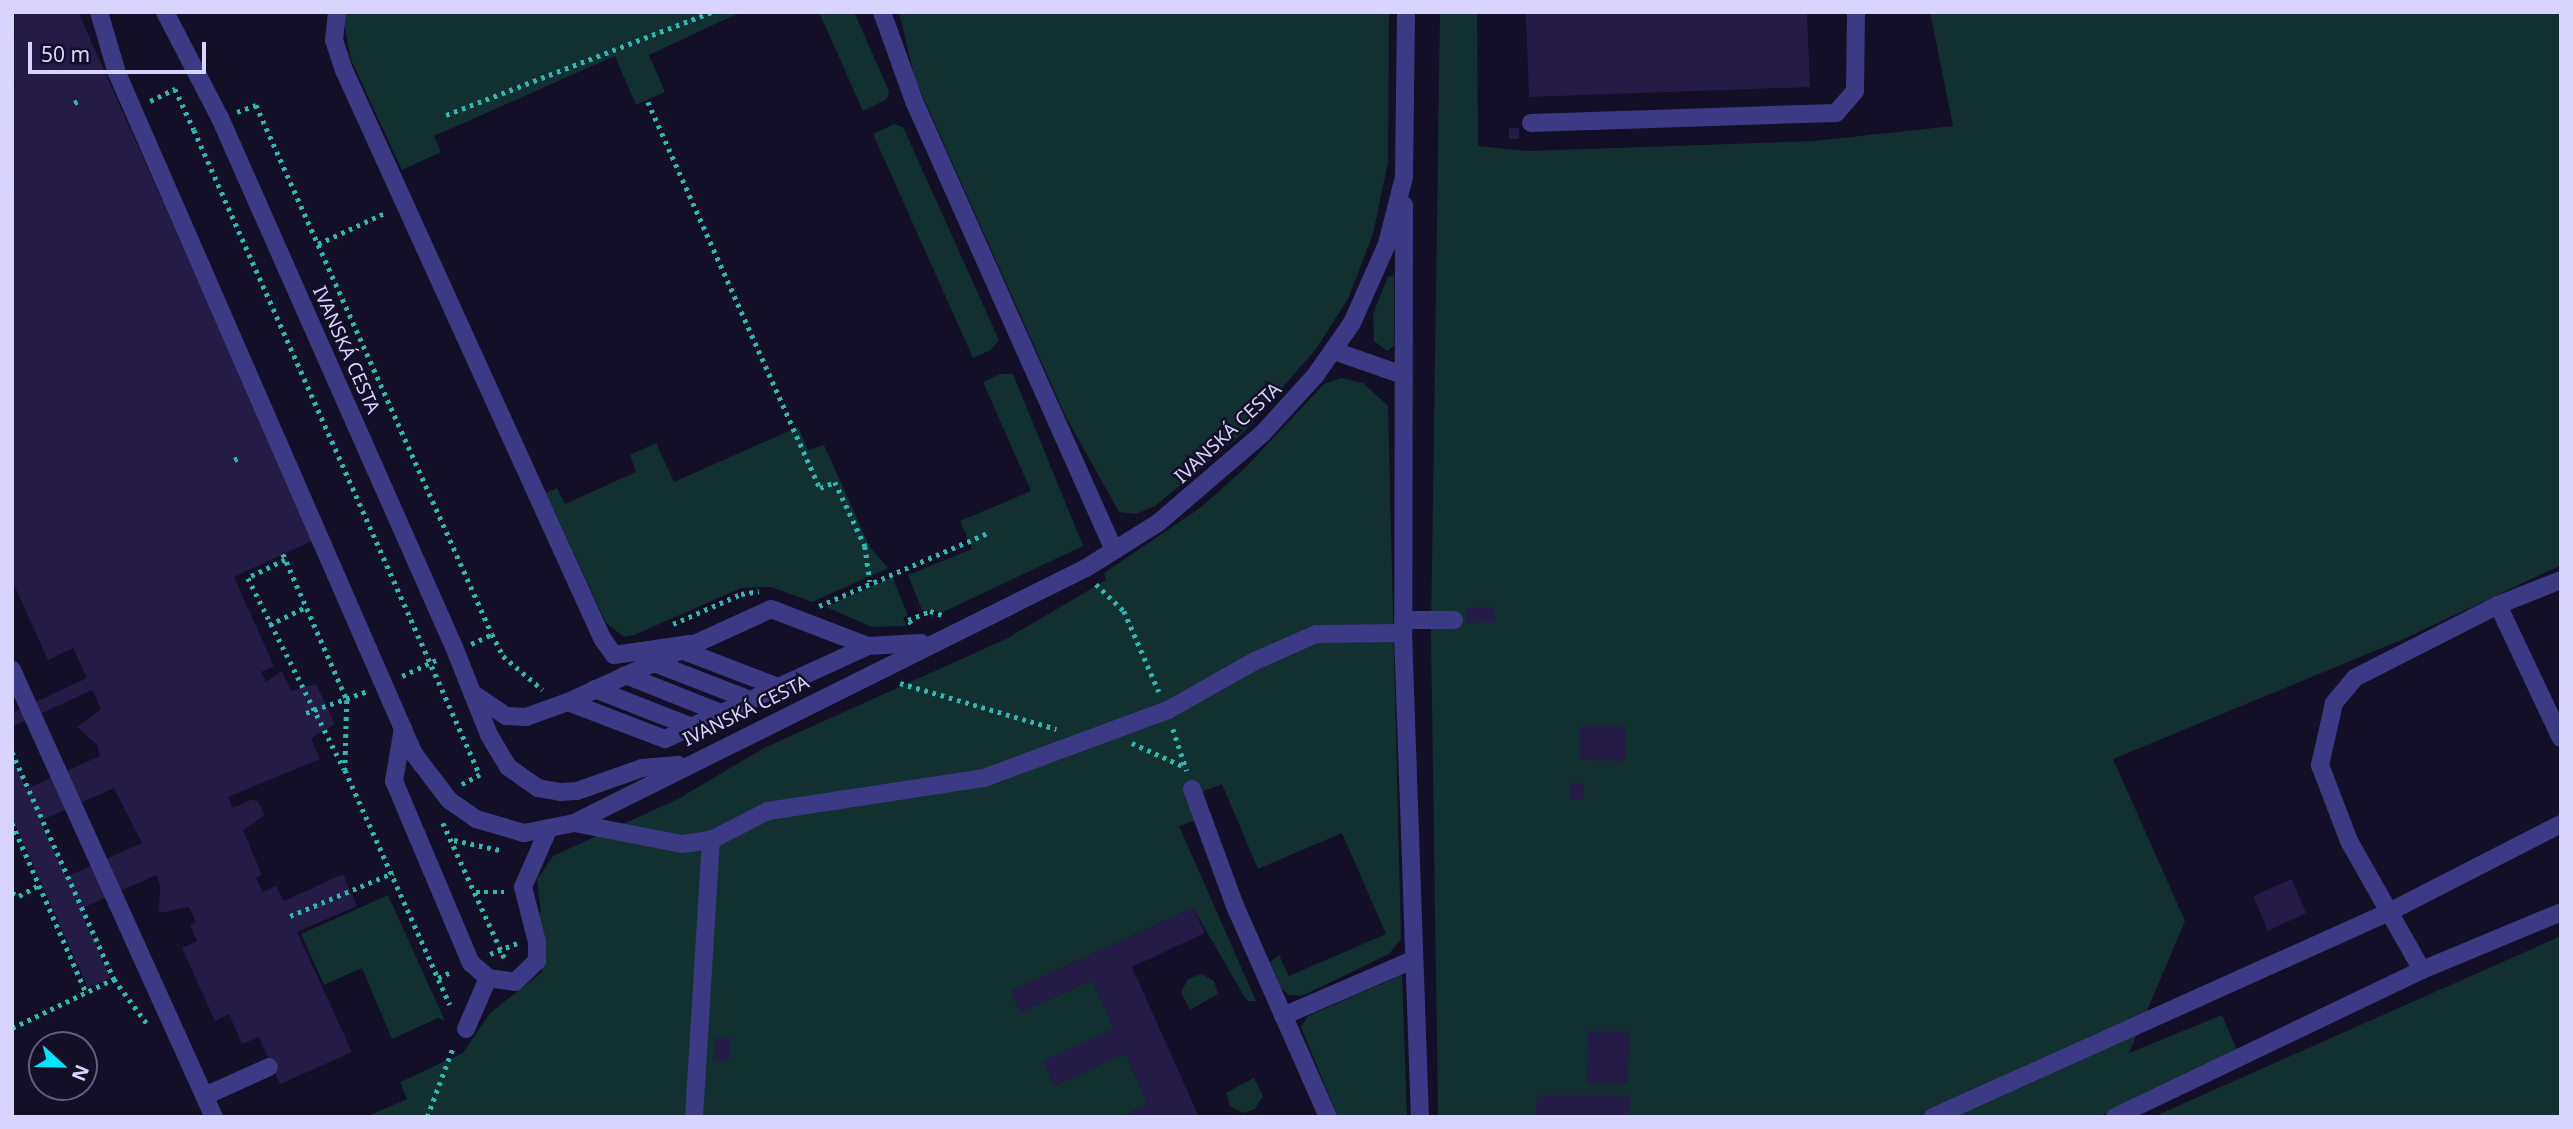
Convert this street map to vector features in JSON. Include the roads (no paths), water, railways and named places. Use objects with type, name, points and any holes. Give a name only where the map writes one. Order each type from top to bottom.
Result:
[{"type":"street","points":[[99,12],[117,73],[414,754],[444,793],[476,819],[498,828],[524,833],[573,823],[686,765]]},
{"type":"street","name":"IVANSKÁ CESTA","points":[[165,12],[220,118],[489,735],[508,767],[548,791],[577,791],[642,768],[686,765],[1114,550],[1158,523],[1234,460],[1291,404],[1334,351],[1357,314],[1387,244],[1404,177],[1406,12]]},
{"type":"street","points":[[337,12],[334,40],[344,68],[602,638],[614,655],[685,646],[778,687]]},
{"type":"street","points":[[882,12],[914,101],[1114,550]]},
{"type":"street","points":[[1531,123],[1836,113],[1855,90],[1856,12]]},
{"type":"street","points":[[1404,177],[1403,626],[1420,1117]]},
{"type":"street","points":[[1334,351],[1403,375]]},
{"type":"street","points":[[2422,970],[2348,841],[2320,765],[2334,703],[2355,678],[2498,605],[2561,580]]},
{"type":"street","points":[[2498,605],[2561,738]]},
{"type":"street","points":[[472,693],[506,716],[526,717],[568,702],[685,646],[771,610],[868,646]]},
{"type":"street","points":[[573,823],[682,844],[711,840],[768,811],[984,778],[1168,710],[1255,661],[1316,634],[1454,620]]},
{"type":"street","points":[[568,702],[665,739],[868,646],[933,642]]},
{"type":"street","points":[[652,662],[750,700]]},
{"type":"street","points":[[12,670],[214,1117]]},
{"type":"street","points":[[625,675],[721,713]]},
{"type":"street","points":[[595,690],[692,726]]},
{"type":"street","points":[[404,726],[394,781],[471,963],[488,978],[515,982],[537,961],[537,942],[523,887],[548,830]]},
{"type":"street","points":[[1192,789],[1283,1016],[1328,1117]]},
{"type":"street","points":[[1933,1117],[2389,912],[2561,824]]},
{"type":"street","points":[[694,1117],[711,840]]},
{"type":"street","points":[[2115,1117],[2422,970],[2561,912]]},
{"type":"street","points":[[1283,1016],[1413,960]]},
{"type":"street","points":[[466,1029],[488,978]]},
{"type":"street","points":[[205,1096],[269,1067]]}]
